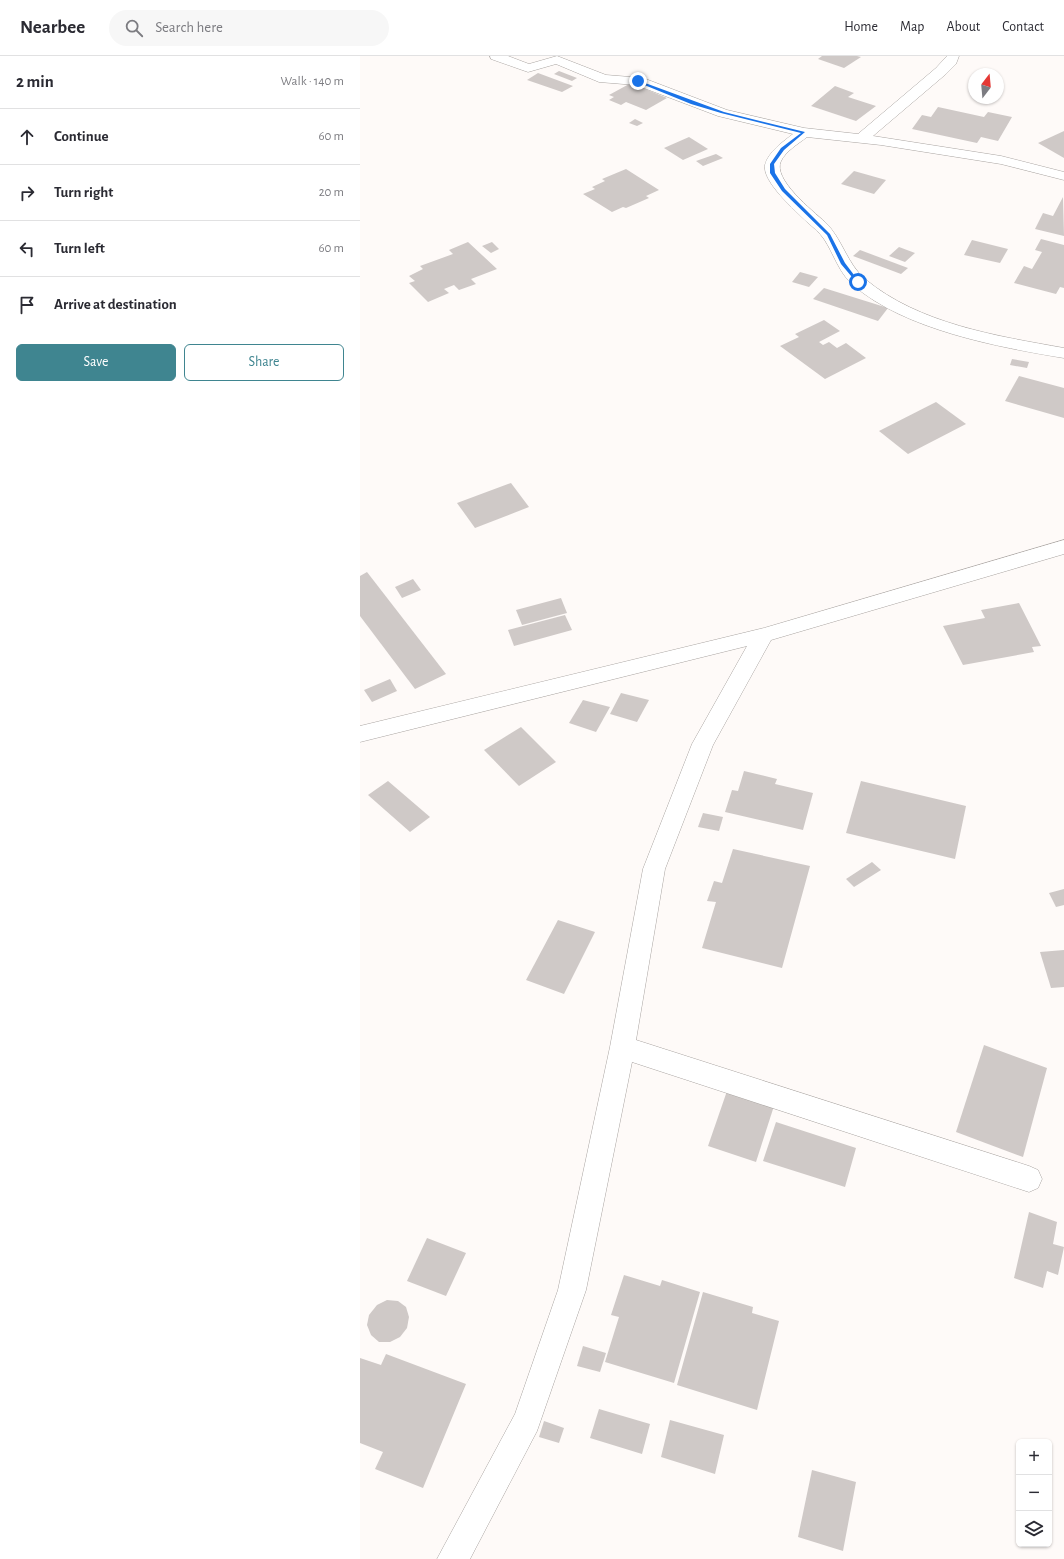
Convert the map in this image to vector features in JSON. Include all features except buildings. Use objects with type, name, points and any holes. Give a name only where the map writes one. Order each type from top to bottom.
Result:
[{"type":"street","points":[[496,56],[528,68],[557,60],[604,79],[638,81],[693,103],[723,113],[804,132],[862,138],[1000,160],[1064,176]]},
{"type":"street","points":[[862,138],[941,71],[951,61],[953,56]]},
{"type":"street","points":[[804,132],[783,149],[772,164],[772,173],[784,190],[829,235],[843,264],[858,282],[884,300],[916,315],[958,329],[1034,348],[1064,353]]},
{"type":"street","points":[[360,734],[764,635],[1064,547]]},
{"type":"street","points":[[453,1559],[527,1421],[572,1290],[622,1047],[654,869],[703,744],[764,635]]},
{"type":"street","points":[[622,1047],[1029,1179]]},
{"type":"route","points":[[638,81],[693,103],[723,113],[804,132],[783,149],[772,164],[772,173],[784,190],[829,235],[843,264],[858,282]]}]
